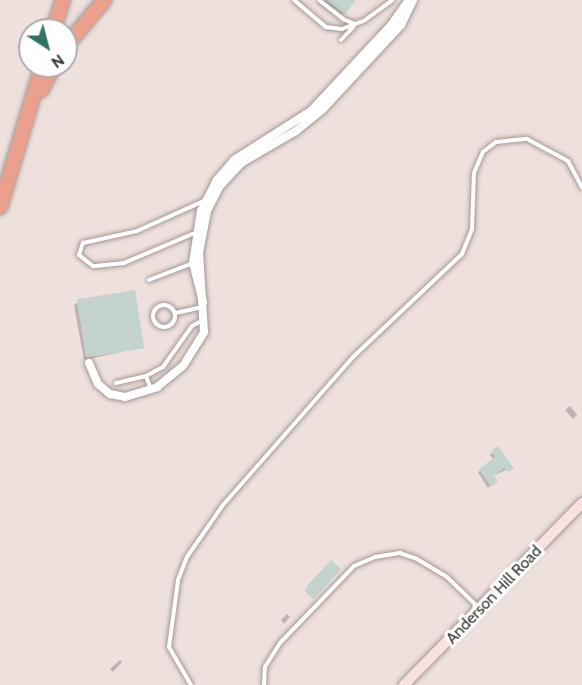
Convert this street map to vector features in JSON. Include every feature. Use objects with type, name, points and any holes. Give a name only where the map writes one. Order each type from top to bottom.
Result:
[{"type":"highway","points":[[57,18],[63,0]]},
{"type":"highway","points":[[78,31],[104,0]]},
{"type":"highway","points":[[0,207],[39,78]]},
{"type":"highway","points":[[28,116],[48,78]]},
{"type":"main road","name":"Anderson Hill Road","points":[[404,685],[481,609],[582,503]]},
{"type":"street","points":[[89,363],[96,382],[110,394],[125,397],[152,390],[190,358],[201,342],[205,319],[205,307],[196,262],[200,231],[208,200],[241,163],[296,131],[322,110],[401,25],[411,0]]},
{"type":"lane","points":[[294,0],[326,27],[342,29],[356,24],[393,0]]},
{"type":"lane","points":[[319,0],[343,20],[356,24]]},
{"type":"lane","points":[[342,40],[356,24]]},
{"type":"lane","points":[[191,685],[169,647],[178,580],[187,557],[223,505],[353,357],[462,254],[472,229],[474,173],[483,152],[496,142],[527,139],[568,161],[582,187]]},
{"type":"lane","points":[[200,231],[124,263],[93,266],[79,255],[84,243],[137,231],[208,200]]},
{"type":"lane","points":[[149,280],[196,262]]},
{"type":"lane","points":[[176,313],[170,325],[162,327],[153,317],[163,304],[176,313],[205,307]]},
{"type":"lane","points":[[116,383],[146,376],[164,367],[187,332],[205,319]]},
{"type":"lane","points":[[146,376],[152,390]]},
{"type":"lane","points":[[264,685],[265,667],[280,643],[354,566],[375,557],[400,553],[417,559],[447,578],[481,609]]},
{"type":"building","points":[[326,0],[356,0],[345,14]]},
{"type":"building","points":[[135,290],[144,348],[86,358],[77,299]]},
{"type":"building","points":[[498,446],[514,468],[508,472],[504,468],[494,476],[498,481],[491,487],[479,469],[495,457],[491,451]]},
{"type":"building","points":[[331,560],[341,569],[314,599],[305,591],[306,587]]}]
